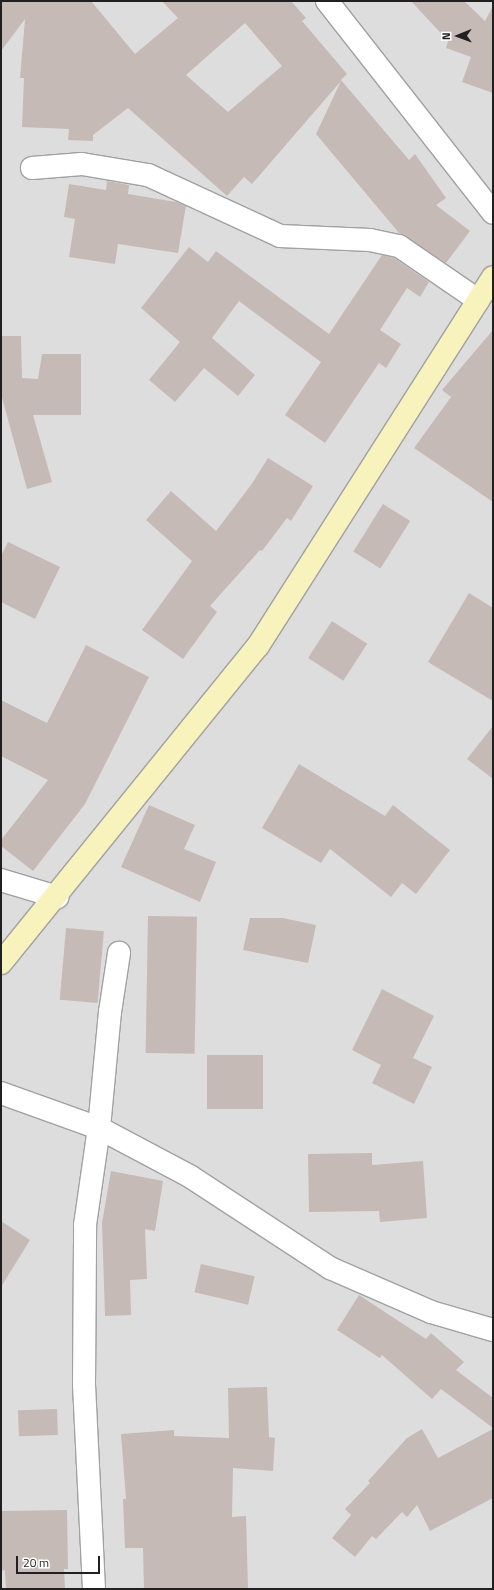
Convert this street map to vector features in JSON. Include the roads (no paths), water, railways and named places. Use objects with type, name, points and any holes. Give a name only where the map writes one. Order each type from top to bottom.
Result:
[{"type":"main road","points":[[1,963],[57,897],[258,646],[493,277]]},
{"type":"street","points":[[327,1],[493,213]]},
{"type":"street","points":[[32,168],[82,164],[148,174],[280,236],[370,240],[399,246],[478,300]]},
{"type":"street","points":[[1,880],[57,897]]},
{"type":"street","points":[[94,1589],[84,1385],[85,1225],[99,1128],[110,1012],[119,953]]},
{"type":"street","points":[[1,1094],[99,1128],[191,1177],[330,1268],[431,1312],[493,1330]]}]
